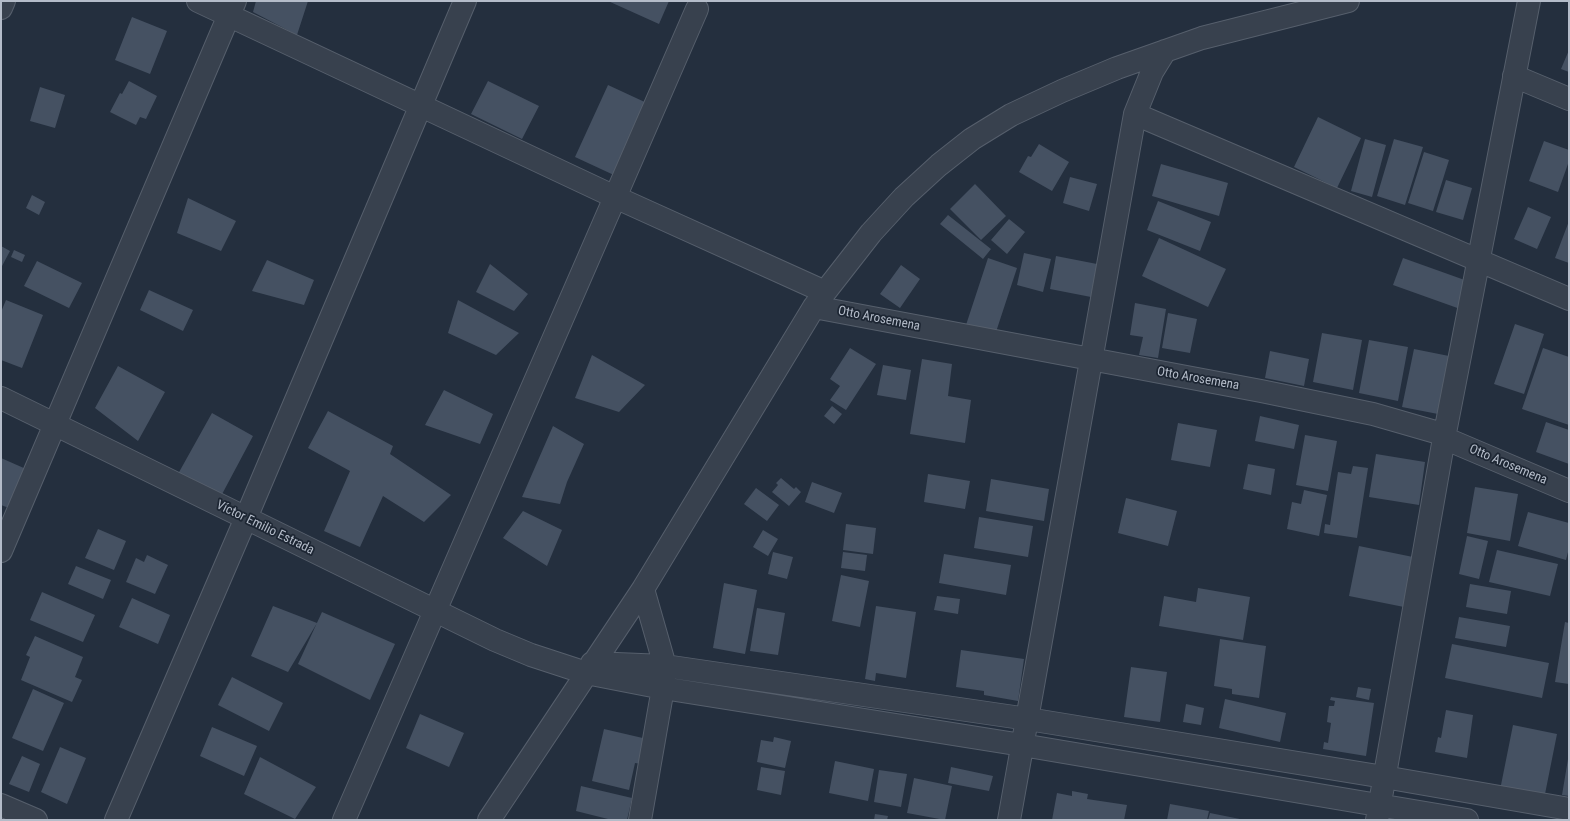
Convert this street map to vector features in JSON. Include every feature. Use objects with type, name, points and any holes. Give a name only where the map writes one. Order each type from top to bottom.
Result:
[{"type":"street","points":[[1,8],[4,1]]},
{"type":"street","name":"Otto Arosemena","points":[[198,1],[232,8],[421,106],[615,197],[820,299],[1091,359],[1373,414],[1439,433],[1444,438],[1569,491]]},
{"type":"street","points":[[116,820],[246,518],[465,1]]},
{"type":"street","points":[[488,820],[643,589],[820,299],[871,233],[904,197],[938,165],[972,139],[1011,116],[1062,91],[1117,68],[1202,38],[1348,1]]},
{"type":"street","points":[[1379,812],[1444,438],[1528,1]]},
{"type":"street","points":[[1,551],[232,8]]},
{"type":"street","points":[[344,820],[697,9]]},
{"type":"street","points":[[1009,820],[1136,114],[1152,72],[1165,51]]},
{"type":"street","points":[[1514,76],[1569,99]]},
{"type":"street","points":[[1136,114],[1569,299]]},
{"type":"street","name":"Víctor Emilio Estrada","points":[[1,398],[495,640],[531,655],[590,668]]},
{"type":"street","points":[[640,820],[663,688],[665,666],[643,589]]},
{"type":"street","points":[[590,668],[665,666],[1028,719],[1384,777],[1569,809]]},
{"type":"street","points":[[590,668],[663,688],[1022,745],[1379,812],[1468,820]]},
{"type":"street","points":[[1,805],[36,820]]},
{"type":"building","points":[[256,1],[308,1],[297,35],[253,12]]},
{"type":"building","points":[[608,1],[669,1],[659,24]]},
{"type":"building","points":[[132,17],[167,31],[150,74],[115,60]]},
{"type":"building","points":[[1569,50],[1569,72],[1561,69]]},
{"type":"building","points":[[129,81],[157,96],[146,119],[140,117],[136,125],[110,112],[120,93],[122,94]]},
{"type":"building","points":[[488,81],[539,106],[522,139],[471,114]]},
{"type":"building","points":[[608,85],[649,104],[616,176],[575,157]]},
{"type":"building","points":[[40,87],[65,95],[55,128],[30,121]]},
{"type":"building","points":[[1318,117],[1361,138],[1337,188],[1294,167]]},
{"type":"building","points":[[1365,139],[1386,145],[1372,197],[1351,191]]},
{"type":"building","points":[[1394,139],[1423,147],[1405,205],[1377,196]]},
{"type":"building","points":[[1544,141],[1569,150],[1569,161],[1558,192],[1529,181]]},
{"type":"building","points":[[1039,144],[1069,162],[1052,191],[1019,172],[1028,156],[1031,157]]},
{"type":"building","points":[[1424,152],[1449,160],[1433,211],[1408,203]]},
{"type":"building","points":[[1161,164],[1228,183],[1219,216],[1152,196]]},
{"type":"building","points":[[1070,177],[1097,184],[1089,211],[1063,203]]},
{"type":"building","points":[[1446,180],[1472,188],[1463,220],[1436,212]]},
{"type":"building","points":[[975,184],[1006,216],[981,240],[950,209]]},
{"type":"building","points":[[32,195],[45,202],[39,215],[26,208]]},
{"type":"building","points":[[188,198],[236,221],[221,251],[177,233]]},
{"type":"building","points":[[1158,201],[1211,222],[1200,251],[1147,230]]},
{"type":"building","points":[[1528,207],[1551,217],[1537,249],[1514,239]]},
{"type":"building","points":[[948,215],[991,249],[983,259],[940,224]]},
{"type":"building","points":[[1009,219],[1025,232],[1007,254],[991,240]]},
{"type":"building","points":[[1569,221],[1569,263],[1555,258]]},
{"type":"building","points":[[1159,238],[1226,269],[1208,307],[1142,276]]},
{"type":"building","points":[[1,246],[10,251],[1,268]]},
{"type":"building","points":[[14,250],[25,255],[22,262],[11,257]]},
{"type":"building","points":[[1024,253],[1051,259],[1043,292],[1017,285]]},
{"type":"building","points":[[1056,256],[1097,264],[1091,297],[1050,289]]},
{"type":"building","points":[[988,258],[1017,268],[995,335],[966,325]]},
{"type":"building","points":[[1403,258],[1473,283],[1463,310],[1393,285]]},
{"type":"building","points":[[267,260],[314,280],[304,305],[252,291]]},
{"type":"building","points":[[37,261],[82,283],[69,308],[24,286]]},
{"type":"building","points":[[490,264],[528,294],[514,311],[476,292]]},
{"type":"building","points":[[901,265],[920,279],[900,308],[880,294]]},
{"type":"building","points":[[149,290],[193,310],[183,331],[140,310]]},
{"type":"building","points":[[6,300],[43,315],[22,368],[1,360],[1,312]]},
{"type":"building","points":[[458,300],[519,333],[496,355],[448,333]]},
{"type":"building","points":[[1135,303],[1166,309],[1158,358],[1139,355],[1143,337],[1130,335]]},
{"type":"building","points":[[1168,313],[1197,319],[1190,353],[1162,348]]},
{"type":"building","points":[[1515,324],[1544,334],[1524,394],[1494,384]]},
{"type":"building","points":[[1322,333],[1362,340],[1353,390],[1313,382]]},
{"type":"building","points":[[1369,340],[1408,347],[1398,401],[1359,393]]},
{"type":"building","points":[[850,348],[876,364],[846,410],[830,400],[840,386],[830,379]]},
{"type":"building","points":[[1543,348],[1569,357],[1569,425],[1522,409]]},
{"type":"building","points":[[1414,349],[1449,356],[1438,414],[1402,407]]},
{"type":"building","points":[[1270,351],[1309,359],[1304,386],[1265,378]]},
{"type":"building","points":[[592,355],[645,385],[619,412],[575,398]]},
{"type":"building","points":[[922,359],[952,364],[948,396],[971,400],[965,443],[910,434]]},
{"type":"building","points":[[883,365],[911,370],[906,400],[877,395]]},
{"type":"building","points":[[118,366],[165,392],[138,441],[95,408]]},
{"type":"building","points":[[444,390],[493,414],[480,444],[425,425]]},
{"type":"building","points":[[832,406],[842,414],[834,424],[824,416]]},
{"type":"building","points":[[328,411],[393,446],[390,454],[451,495],[424,522],[383,496],[360,547],[324,531],[350,471],[308,448]]},
{"type":"building","points":[[212,413],[253,436],[220,498],[178,474]]},
{"type":"building","points":[[1260,416],[1299,425],[1294,449],[1255,441]]},
{"type":"building","points":[[1546,422],[1569,430],[1569,464],[1536,452]]},
{"type":"building","points":[[1178,423],[1217,430],[1210,467],[1171,460]]},
{"type":"building","points":[[553,426],[584,444],[567,482],[560,504],[522,497]]},
{"type":"building","points":[[1305,435],[1337,441],[1328,491],[1296,485]]},
{"type":"building","points":[[1376,454],[1425,462],[1419,505],[1369,497]]},
{"type":"building","points":[[1,458],[26,469],[9,508],[1,505]]},
{"type":"building","points":[[1248,464],[1275,469],[1271,495],[1243,489]]},
{"type":"building","points":[[1353,466],[1368,468],[1357,538],[1324,533],[1325,524],[1330,525],[1338,472],[1351,474]]},
{"type":"building","points":[[928,474],[970,481],[965,509],[924,502]]},
{"type":"building","points":[[781,478],[794,489],[796,487],[801,492],[789,506],[772,492],[778,485],[776,483]]},
{"type":"building","points":[[991,479],[1049,489],[1044,521],[986,511]]},
{"type":"building","points":[[812,482],[842,493],[834,513],[805,502]]},
{"type":"building","points":[[1475,487],[1518,494],[1510,541],[1467,533]]},
{"type":"building","points":[[756,488],[779,505],[767,521],[744,504]]},
{"type":"building","points":[[1304,490],[1327,495],[1319,536],[1287,529],[1292,502],[1301,504]]},
{"type":"building","points":[[1126,498],[1177,511],[1168,546],[1118,533]]},
{"type":"building","points":[[523,511],[562,530],[547,566],[503,538]]},
{"type":"building","points":[[1528,512],[1569,523],[1569,548],[1566,560],[1518,546]]},
{"type":"building","points":[[979,517],[1033,526],[1028,557],[974,548]]},
{"type":"building","points":[[846,524],[876,528],[873,554],[843,550]]},
{"type":"building","points":[[98,529],[126,541],[114,570],[85,558]]},
{"type":"building","points":[[763,530],[778,539],[768,556],[753,547]]},
{"type":"building","points":[[1467,536],[1488,541],[1479,579],[1459,574]]},
{"type":"building","points":[[1359,546],[1418,558],[1409,608],[1349,596]]},
{"type":"building","points":[[1497,550],[1558,564],[1550,596],[1489,582]]},
{"type":"building","points":[[773,552],[793,557],[787,579],[768,574]]},
{"type":"building","points":[[843,552],[867,555],[865,571],[841,568]]},
{"type":"building","points":[[944,554],[1011,565],[1006,595],[939,583]]},
{"type":"building","points":[[147,555],[168,565],[155,594],[126,582],[136,558],[144,562]]},
{"type":"building","points":[[76,566],[111,580],[103,599],[68,584]]},
{"type":"building","points":[[841,575],[869,581],[860,627],[832,621]]},
{"type":"building","points":[[724,583],[757,590],[745,654],[713,648]]},
{"type":"building","points":[[1470,584],[1511,591],[1507,614],[1466,607]]},
{"type":"building","points":[[1198,588],[1250,597],[1243,640],[1159,626],[1164,596],[1196,602]]},
{"type":"building","points":[[42,592],[95,615],[83,642],[30,620]]},
{"type":"building","points":[[937,596],[960,599],[958,614],[934,610]]},
{"type":"building","points":[[132,598],[170,615],[158,644],[119,627]]},
{"type":"building","points":[[273,606],[317,623],[288,672],[251,656]]},
{"type":"building","points":[[876,606],[916,612],[906,678],[876,673],[875,681],[865,679]]},
{"type":"building","points":[[757,608],[785,613],[778,655],[750,651]]},
{"type":"building","points":[[322,612],[395,644],[370,700],[298,664]]},
{"type":"building","points":[[1459,617],[1510,626],[1506,647],[1455,638]]},
{"type":"building","points":[[1565,622],[1569,623],[1569,684],[1555,682]]},
{"type":"building","points":[[35,636],[83,657],[75,677],[82,680],[72,702],[21,680],[30,657],[26,655]]},
{"type":"building","points":[[1220,639],[1266,646],[1259,698],[1232,694],[1232,689],[1214,686]]},
{"type":"building","points":[[1452,644],[1549,663],[1542,698],[1445,678]]},
{"type":"building","points":[[961,650],[1024,659],[1018,701],[984,695],[984,691],[956,687]]},
{"type":"building","points":[[1131,667],[1167,672],[1160,722],[1124,717]]},
{"type":"building","points":[[232,677],[283,703],[269,731],[218,705]]},
{"type":"building","points":[[1358,687],[1371,689],[1369,700],[1356,697]]},
{"type":"building","points":[[33,689],[64,703],[43,751],[12,738]]},
{"type":"building","points":[[1331,697],[1374,703],[1366,756],[1323,749],[1324,742],[1328,743],[1331,723],[1327,722],[1329,706],[1334,706],[1335,701],[1330,700]]},
{"type":"building","points":[[1225,699],[1286,713],[1280,742],[1219,728]]},
{"type":"building","points":[[1186,704],[1204,708],[1201,725],[1183,722]]},
{"type":"building","points":[[1446,710],[1473,715],[1467,758],[1435,752],[1438,737],[1441,738]]},
{"type":"building","points":[[420,714],[464,733],[449,767],[406,748]]},
{"type":"building","points":[[1513,725],[1557,734],[1544,799],[1500,790]]},
{"type":"building","points":[[212,727],[257,746],[244,776],[200,756]]},
{"type":"building","points":[[604,729],[647,739],[642,764],[635,763],[629,790],[592,781]]},
{"type":"building","points":[[774,737],[791,741],[785,768],[757,762],[761,740],[773,742]]},
{"type":"building","points":[[60,747],[86,758],[67,804],[41,792]]},
{"type":"building","points":[[22,756],[40,764],[29,792],[9,784]]},
{"type":"building","points":[[260,757],[316,787],[295,819],[244,794]]},
{"type":"building","points":[[1569,759],[1569,796],[1562,795]]},
{"type":"building","points":[[835,761],[874,769],[868,801],[829,793]]},
{"type":"building","points":[[761,767],[785,771],[781,795],[757,790]]},
{"type":"building","points":[[951,767],[993,776],[989,791],[948,783]]},
{"type":"building","points":[[879,770],[907,774],[901,807],[874,802]]},
{"type":"building","points":[[914,778],[952,786],[945,820],[907,813]]},
{"type":"building","points":[[581,786],[632,798],[627,820],[612,820],[576,811]]},
{"type":"building","points":[[1072,791],[1088,794],[1087,799],[1127,805],[1124,820],[1052,820],[1057,793],[1072,796]]},
{"type":"building","points":[[1170,804],[1209,811],[1207,820],[1167,820]]},
{"type":"building","points":[[1210,813],[1240,819],[1240,820],[1208,820]]},
{"type":"building","points":[[875,814],[888,816],[887,820],[874,820]]}]
